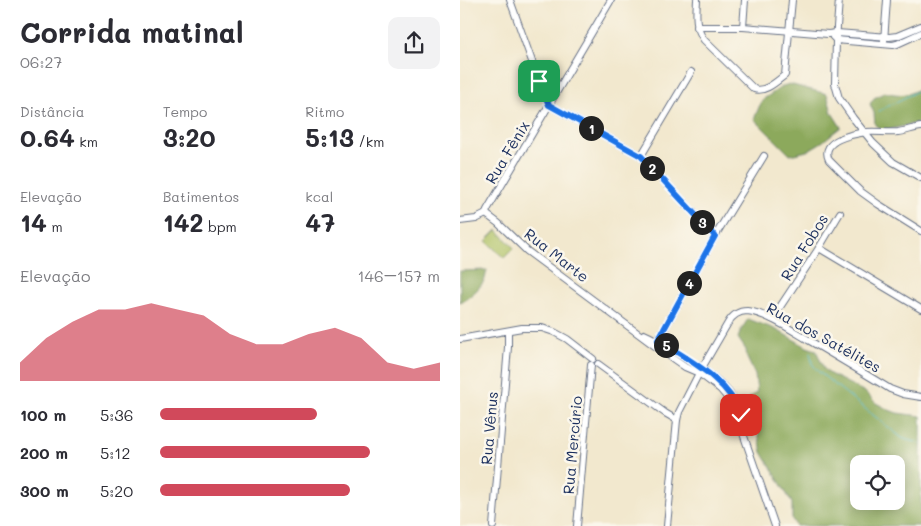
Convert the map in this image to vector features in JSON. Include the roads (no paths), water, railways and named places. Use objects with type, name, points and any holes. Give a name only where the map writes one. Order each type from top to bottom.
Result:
[{"type":"street","points":[[510,0],[549,105],[641,156],[715,236]]},
{"type":"street","name":"Rua Fênix","points":[[486,214],[611,0]]},
{"type":"street","points":[[697,0],[697,28],[704,40],[756,90],[764,90],[785,75],[792,0]]},
{"type":"street","points":[[743,27],[744,0]]},
{"type":"street","points":[[840,0],[835,84],[842,104],[873,143],[893,162],[921,178]]},
{"type":"street","points":[[883,44],[886,0]]},
{"type":"street","points":[[837,37],[897,36],[921,26]]},
{"type":"street","points":[[697,28],[743,27],[828,34],[883,44],[897,44],[921,34]]},
{"type":"street","points":[[641,156],[691,72]]},
{"type":"street","points":[[921,127],[898,132],[866,132],[840,138],[831,144],[827,152],[828,160],[860,191],[921,231]]},
{"type":"street","points":[[656,343],[715,236],[764,156]]},
{"type":"street","name":"Rua Fobos","points":[[772,319],[840,213]]},
{"type":"street","points":[[460,220],[476,219],[486,214]]},
{"type":"street","name":"Rua Marte","points":[[486,214],[498,222],[527,251],[637,331],[723,386],[738,407],[779,526]]},
{"type":"street","points":[[819,248],[921,309]]},
{"type":"street","name":"Rua dos Satélites","points":[[667,526],[677,420],[700,371],[731,318],[736,314],[747,311],[772,319],[890,389],[903,394],[921,397]]},
{"type":"street","points":[[460,339],[532,327],[554,332],[567,339],[594,363],[677,420]]},
{"type":"street","name":"Rua Vênus","points":[[493,526],[508,331]]},
{"type":"street","name":"Rua Mercúrio","points":[[577,526],[594,363]]},
{"type":"street","name":"Rua Marte","points":[[700,371],[720,389],[730,402],[737,416],[775,526]]},
{"type":"street","points":[[665,413],[680,412]]},
{"type":"waterway","points":[[879,111],[921,89]]},
{"type":"waterway","points":[[810,353],[813,365],[819,372],[902,438],[921,443]]}]
